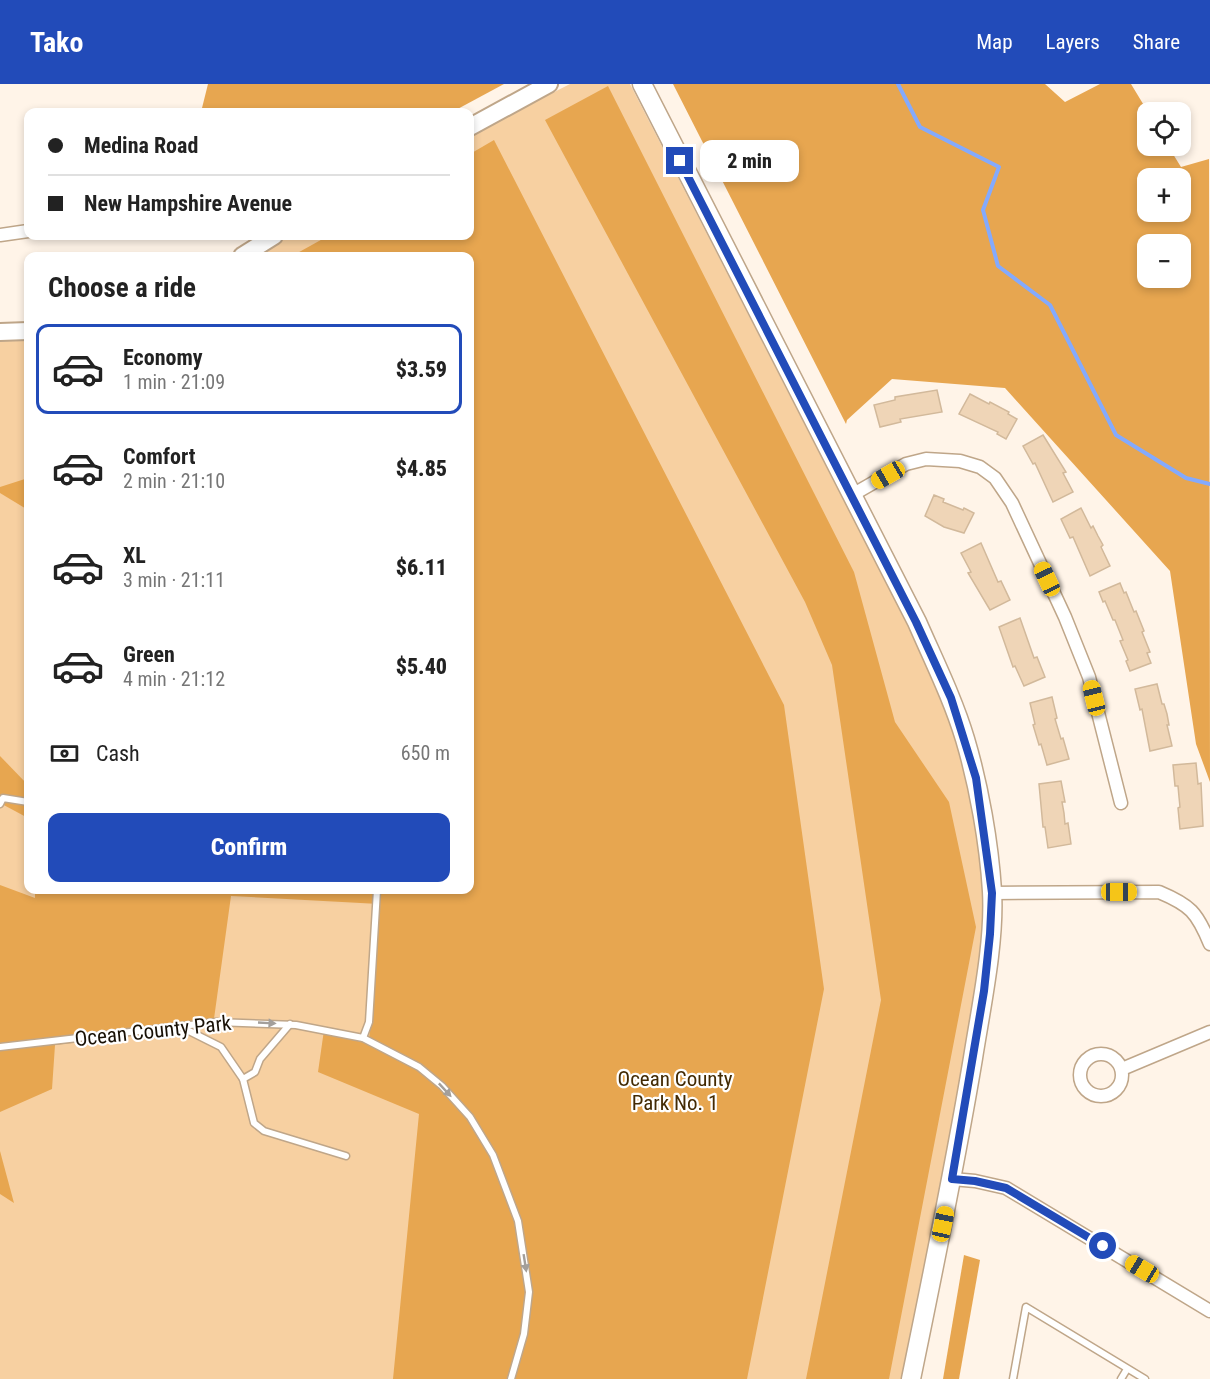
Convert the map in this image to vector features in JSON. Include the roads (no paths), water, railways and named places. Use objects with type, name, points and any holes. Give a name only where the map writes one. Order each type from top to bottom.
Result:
[{"type":"main road","points":[[642,84],[916,622],[951,698],[976,778],[992,893],[984,991],[952,1179],[911,1379]]},
{"type":"street","points":[[474,125],[549,84]]},
{"type":"street","points":[[0,235],[24,232]]},
{"type":"street","points":[[248,252],[268,240]]},
{"type":"street","points":[[0,332],[24,331]]},
{"type":"street","points":[[852,495],[906,464],[926,459],[960,461],[980,468],[995,478],[1012,503],[1065,618],[1089,677],[1121,803]]},
{"type":"street","points":[[992,893],[1159,892],[1181,902],[1194,912],[1210,944]]},
{"type":"street","points":[[1122,1069],[1210,1032]]},
{"type":"street","points":[[952,1179],[975,1181],[1006,1188],[1210,1311]]},
{"type":"lane","points":[[0,804],[3,798],[24,801]]},
{"type":"lane","points":[[363,1038],[369,1022],[377,894]]},
{"type":"lane","name":"Ocean County Park","points":[[0,1047],[216,1022],[290,1024],[363,1038],[419,1067],[442,1086],[470,1118],[493,1155],[518,1221],[530,1292],[524,1334],[511,1379]]},
{"type":"lane","points":[[243,1079],[255,1072],[260,1059],[290,1024]]},
{"type":"lane","points":[[180,1026],[221,1047],[243,1079],[254,1123],[264,1131],[346,1156]]},
{"type":"lane","points":[[1013,1379],[1026,1307],[1145,1379]]},
{"type":"lane","points":[[1121,1379],[1127,1369]]},
{"type":"waterway","points":[[898,84],[920,127],[999,167],[983,210],[998,266],[1050,305],[1116,435],[1186,478],[1210,484]]},
{"type":"park label","name":"Ocean County Park No. 1","points":[[675,1091]]}]
